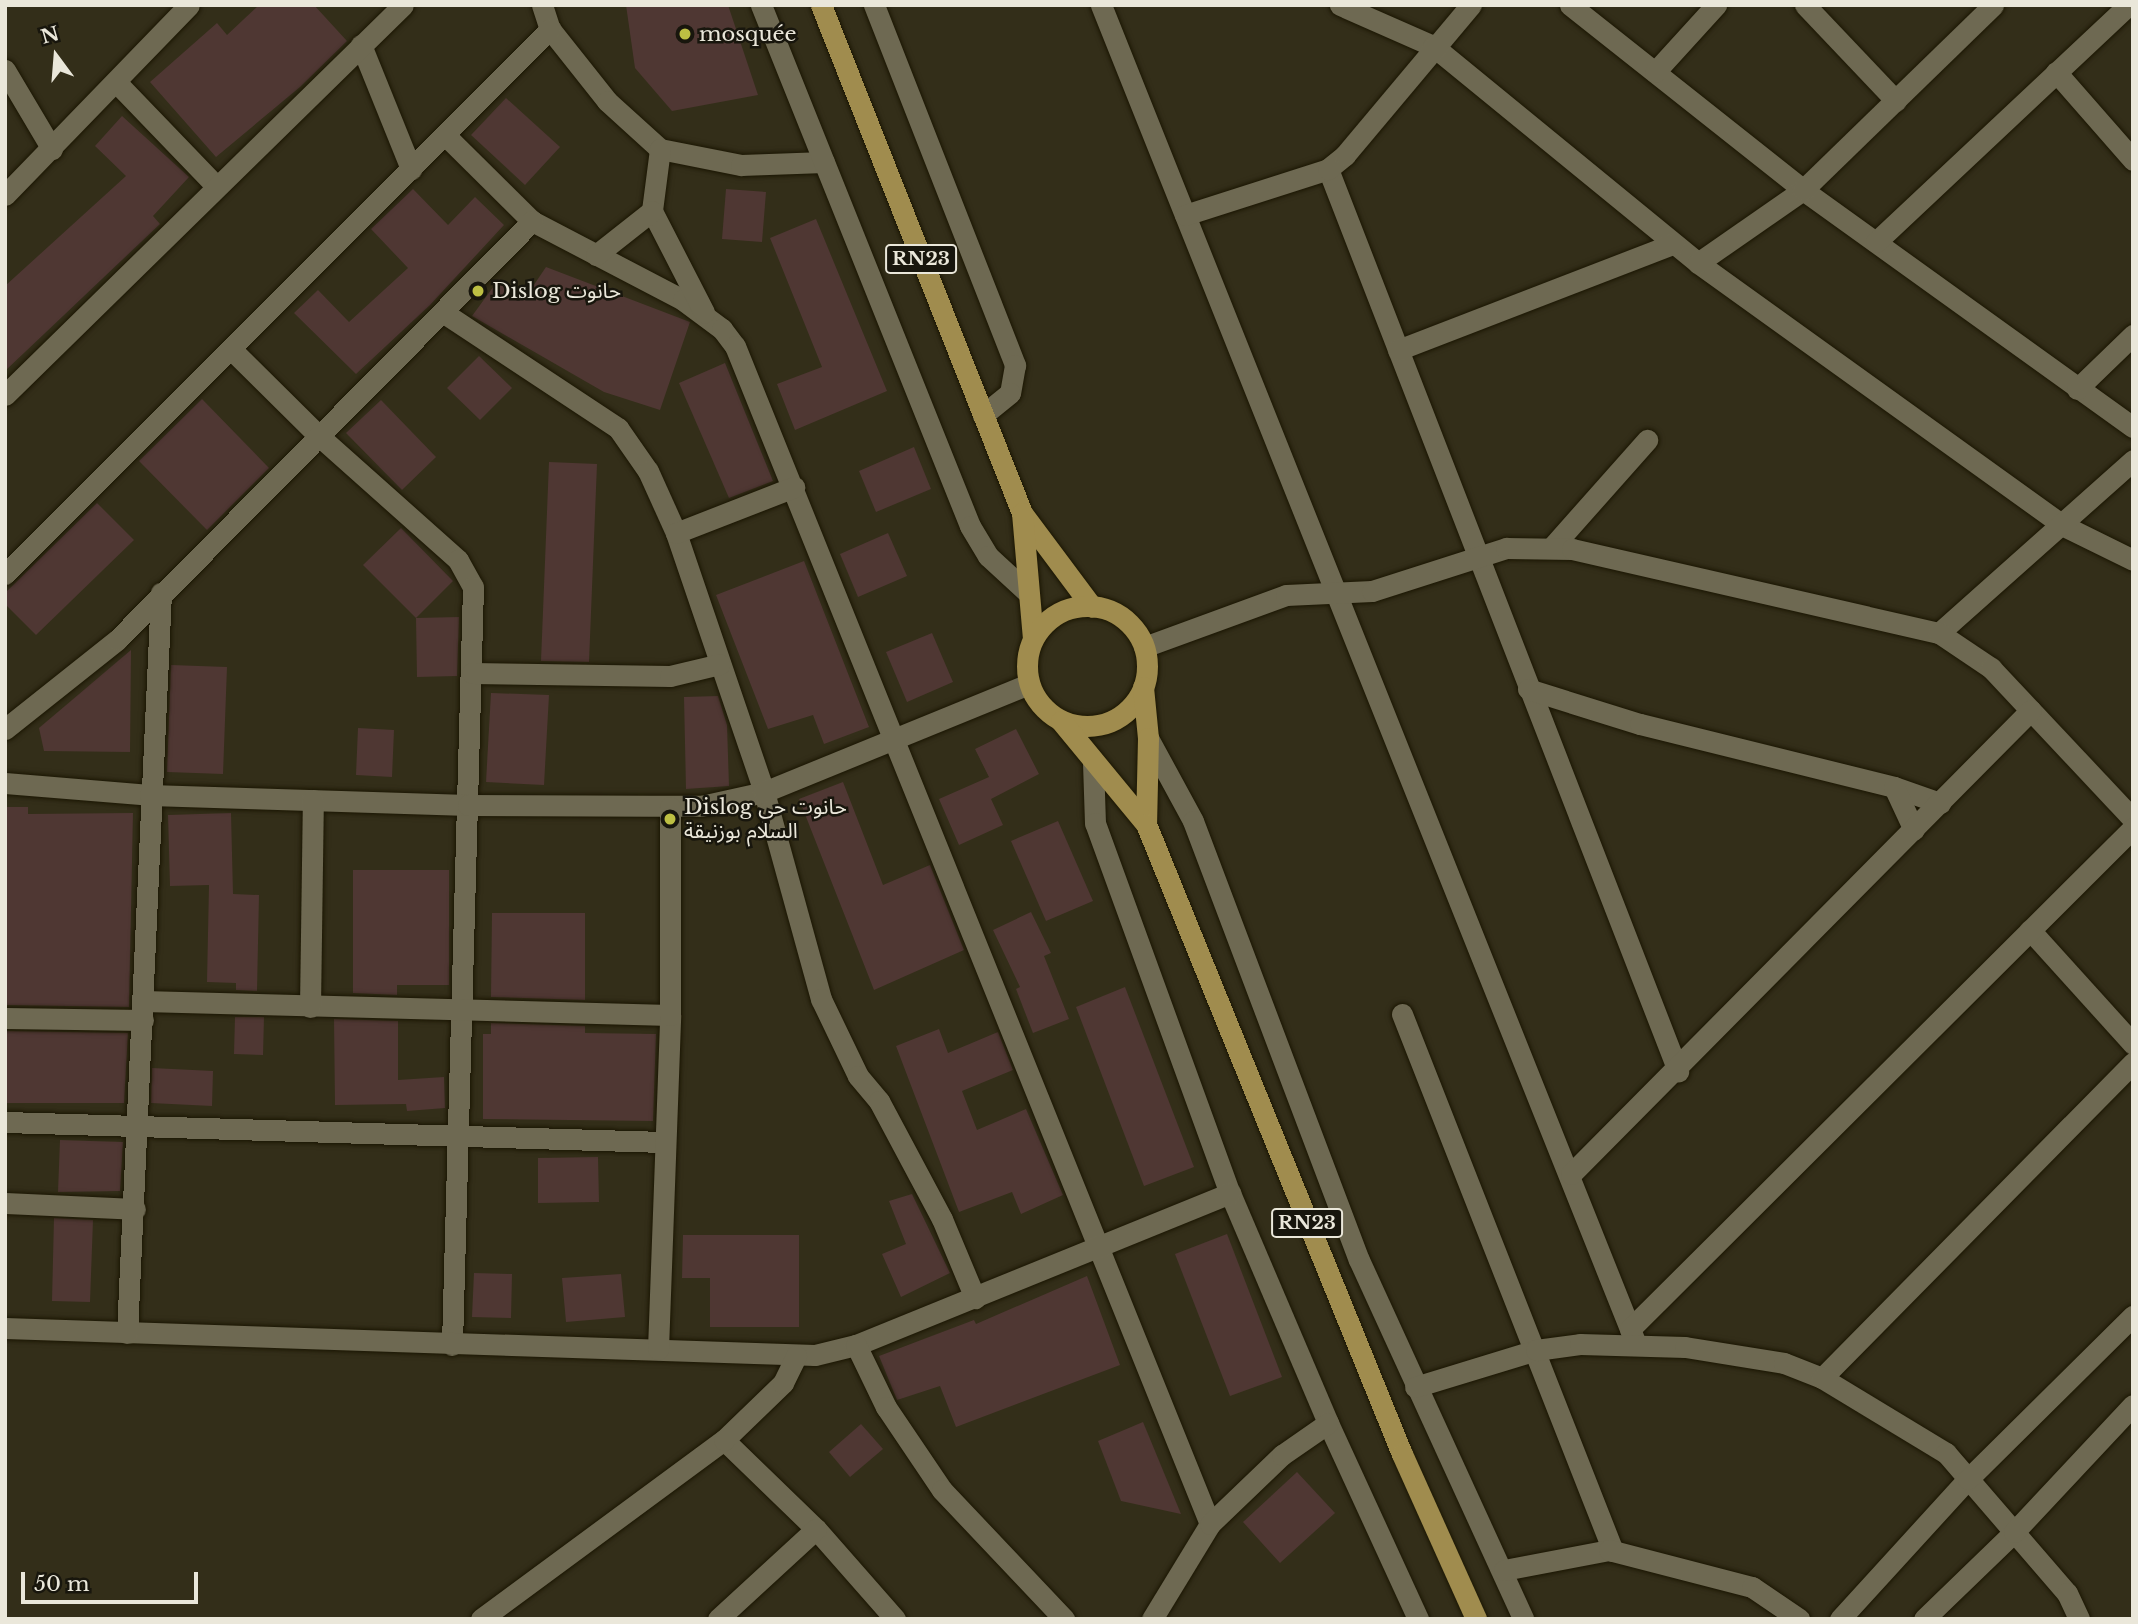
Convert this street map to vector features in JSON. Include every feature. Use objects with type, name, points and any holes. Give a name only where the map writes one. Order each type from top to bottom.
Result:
[{"type":"main road","name":"RN23","points":[[821,5],[1022,513],[1092,607]]},
{"type":"main road","name":"RN23","points":[[1022,513],[1026,590],[1033,638],[1027,661],[1029,684],[1041,706],[1061,721],[1146,824],[1402,1454],[1476,1619]]},
{"type":"main road","points":[[1033,638],[1058,614],[1092,607],[1124,619],[1144,647]]},
{"type":"main road","name":"RN23","points":[[1144,647],[1143,687],[1148,738],[1146,824]]},
{"type":"main road","points":[[1061,721],[1080,726],[1119,717],[1143,687]]},
{"type":"street","points":[[5,195],[117,83],[190,5]]},
{"type":"street","points":[[542,5],[550,29],[607,101],[660,149],[741,165],[824,162]]},
{"type":"street","points":[[761,5],[970,526],[988,556],[1026,590]]},
{"type":"street","points":[[874,5],[1015,365],[1010,393],[982,415]]},
{"type":"street","points":[[1101,5],[1334,591],[1571,1174],[1633,1337]]},
{"type":"street","points":[[1340,5],[1433,46],[1698,263],[2062,524],[2133,560]]},
{"type":"street","points":[[1185,215],[1306,179],[1328,169],[1359,138],[1433,46],[1471,5]]},
{"type":"street","points":[[1570,5],[1803,190],[2133,427]]},
{"type":"street","points":[[1655,72],[1716,5]]},
{"type":"street","points":[[1805,5],[1896,100]]},
{"type":"street","points":[[1698,263],[1803,190],[1993,5]]},
{"type":"street","points":[[1876,242],[2127,6],[2133,12]]},
{"type":"street","points":[[5,395],[397,8]]},
{"type":"street","points":[[5,574],[550,29]]},
{"type":"street","points":[[361,45],[411,170]]},
{"type":"street","points":[[5,70],[51,149]]},
{"type":"street","points":[[2056,72],[2133,160]]},
{"type":"street","points":[[117,83],[217,187]]},
{"type":"street","points":[[445,135],[532,221],[705,314]]},
{"type":"street","points":[[660,149],[652,211],[705,314],[735,346],[794,487],[892,741],[1095,1248],[1210,1524]]},
{"type":"street","points":[[1328,169],[1678,1071]]},
{"type":"street","points":[[596,255],[652,211]]},
{"type":"street","points":[[5,729],[117,640],[161,593],[444,313],[532,221]]},
{"type":"street","points":[[1398,350],[1673,244]]},
{"type":"street","points":[[444,313],[618,428],[648,471],[676,533],[764,792],[821,999],[858,1076],[879,1101],[925,1186],[975,1298]]},
{"type":"street","points":[[2077,389],[2133,335]]},
{"type":"street","points":[[231,349],[319,436],[467,573],[474,600],[461,1135],[452,1345]]},
{"type":"street","points":[[1553,547],[1647,440]]},
{"type":"street","points":[[1938,633],[2133,460]]},
{"type":"street","points":[[676,533],[794,487]]},
{"type":"street","points":[[1144,647],[1286,595],[1386,588],[1506,548],[1553,547],[1938,633],[1991,668],[2133,819]]},
{"type":"street","points":[[127,1333],[139,1128],[150,795],[161,593]]},
{"type":"street","points":[[472,673],[670,676],[720,664]]},
{"type":"street","points":[[5,783],[150,795],[468,805],[670,807],[729,802],[764,792],[1029,684]]},
{"type":"street","points":[[1528,689],[1640,724],[1894,787],[1940,803]]},
{"type":"street","points":[[1571,1174],[1678,1071],[2031,710]]},
{"type":"street","points":[[1148,738],[1193,821],[1359,1261],[1415,1387],[1504,1570],[1523,1619]]},
{"type":"street","points":[[1093,763],[1095,823],[1230,1193],[1328,1423],[1415,1617]]},
{"type":"street","points":[[1894,787],[1914,830]]},
{"type":"street","points":[[310,1007],[313,800]]},
{"type":"street","points":[[659,1349],[663,1142],[670,1015],[670,807]]},
{"type":"street","points":[[1633,1337],[2133,828]]},
{"type":"street","points":[[2030,930],[2133,1044]]},
{"type":"street","points":[[5,1018],[310,1007],[463,1013],[670,1015]]},
{"type":"street","points":[[1402,1014],[1613,1551]]},
{"type":"street","points":[[1822,1378],[2133,1063]]},
{"type":"street","points":[[5,1122],[663,1142]]},
{"type":"street","points":[[5,1328],[452,1345],[659,1349],[796,1356],[856,1345],[1230,1193]]},
{"type":"street","points":[[5,1203],[135,1209]]},
{"type":"street","points":[[1840,1619],[1968,1479],[2133,1316]]},
{"type":"street","points":[[1415,1387],[1536,1350],[1633,1337],[1744,1354],[1822,1378],[1946,1453],[2067,1593],[2079,1619]]},
{"type":"street","points":[[856,1345],[886,1407],[942,1490],[1064,1619]]},
{"type":"street","points":[[497,1615],[724,1440],[783,1383],[796,1356]]},
{"type":"street","points":[[1924,1619],[2014,1532],[2133,1405]]},
{"type":"street","points":[[1152,1619],[1210,1524],[1282,1455],[1328,1423]]},
{"type":"street","points":[[724,1440],[816,1529],[895,1619]]},
{"type":"street","points":[[718,1619],[816,1529]]},
{"type":"street","points":[[1504,1570],[1613,1551],[1752,1587],[1800,1619]]},
{"type":"building","points":[[259,5],[314,5],[347,41],[300,87],[216,157],[150,82],[217,23],[227,35]]},
{"type":"building","name":"mosquée","points":[[626,5],[728,5],[758,95],[672,111],[635,68]]},
{"type":"building","points":[[506,98],[560,147],[525,185],[471,135]]},
{"type":"building","points":[[122,116],[189,177],[153,216],[160,224],[5,371],[5,286],[126,176],[95,146]]},
{"type":"building","points":[[413,189],[448,225],[475,197],[504,225],[430,305],[356,374],[294,313],[318,290],[349,322],[408,268],[371,229]]},
{"type":"building","points":[[726,189],[766,192],[762,242],[722,239]]},
{"type":"building","points":[[816,219],[887,391],[795,430],[777,384],[822,367],[770,238]]},
{"type":"building","points":[[546,267],[690,322],[660,410],[604,392],[472,316],[499,279],[525,298]]},
{"type":"building","points":[[479,356],[512,388],[480,420],[447,388]]},
{"type":"building","points":[[725,363],[773,481],[729,498],[679,383]]},
{"type":"building","points":[[202,399],[269,468],[207,530],[139,461]]},
{"type":"building","points":[[381,400],[436,457],[402,490],[346,433]]},
{"type":"building","points":[[914,447],[931,489],[876,512],[859,471]]},
{"type":"building","points":[[549,462],[597,464],[589,662],[541,661]]},
{"type":"building","points":[[97,503],[134,540],[36,635],[5,604],[5,593]]},
{"type":"building","points":[[401,528],[453,581],[416,618],[363,565]]},
{"type":"building","points":[[888,533],[907,576],[858,597],[840,554]]},
{"type":"building","points":[[804,561],[869,727],[824,744],[813,715],[768,729],[716,595]]},
{"type":"building","points":[[459,617],[457,676],[417,677],[416,618]]},
{"type":"building","points":[[932,633],[953,682],[907,702],[886,652]]},
{"type":"building","points":[[131,650],[130,752],[44,751],[39,728]]},
{"type":"building","points":[[171,665],[227,667],[223,774],[167,772]]},
{"type":"building","points":[[491,693],[549,695],[544,785],[486,782]]},
{"type":"building","points":[[718,696],[727,725],[729,786],[686,789],[684,697]]},
{"type":"building","points":[[358,728],[394,730],[392,777],[356,775]]},
{"type":"building","points":[[1016,729],[1039,774],[991,799],[1003,825],[959,845],[939,799],[989,777],[975,749]]},
{"type":"building","points":[[843,782],[883,885],[930,865],[964,950],[874,990],[799,799]]},
{"type":"building","points":[[5,807],[28,807],[28,814],[133,813],[129,1007],[5,1005]]},
{"type":"building","points":[[231,813],[233,894],[259,895],[257,991],[236,990],[236,983],[207,982],[209,885],[170,886],[168,815]]},
{"type":"building","points":[[1058,821],[1093,901],[1046,921],[1011,841]]},
{"type":"building","points":[[353,870],[449,870],[449,985],[397,985],[397,995],[353,993]]},
{"type":"building","points":[[1031,912],[1051,953],[1044,956],[1069,1019],[1033,1033],[1016,989],[1020,987],[993,930]]},
{"type":"building","points":[[492,913],[585,913],[585,1000],[491,997]]},
{"type":"building","points":[[1125,987],[1194,1167],[1144,1186],[1076,1007]]},
{"type":"building","points":[[235,1017],[264,1017],[263,1055],[234,1054]]},
{"type":"building","points":[[334,1019],[398,1021],[398,1080],[444,1077],[445,1108],[407,1111],[406,1104],[335,1105]]},
{"type":"building","points":[[491,1023],[585,1026],[585,1033],[656,1034],[653,1121],[483,1119],[483,1034],[491,1034]]},
{"type":"building","points":[[939,1029],[948,1053],[998,1032],[1013,1070],[962,1091],[977,1130],[1026,1109],[1063,1195],[1021,1214],[1012,1192],[959,1212],[896,1046]]},
{"type":"building","points":[[5,1031],[128,1033],[124,1103],[5,1103]]},
{"type":"building","points":[[152,1068],[213,1071],[212,1106],[151,1103]]},
{"type":"building","points":[[60,1140],[123,1142],[120,1191],[58,1192]]},
{"type":"building","points":[[598,1157],[599,1202],[538,1203],[538,1158]]},
{"type":"building","points":[[912,1194],[950,1273],[901,1297],[882,1254],[906,1244],[889,1201]]},
{"type":"building","points":[[54,1218],[93,1220],[90,1302],[52,1301]]},
{"type":"building","points":[[1227,1234],[1282,1377],[1230,1396],[1175,1254]]},
{"type":"building","points":[[683,1235],[799,1235],[799,1327],[710,1327],[710,1278],[682,1278]]},
{"type":"building","points":[[474,1273],[512,1274],[511,1318],[472,1317]]},
{"type":"building","points":[[621,1274],[625,1317],[566,1322],[562,1278]]},
{"type":"building","points":[[1087,1276],[1120,1365],[956,1427],[940,1386],[897,1400],[879,1356],[974,1320],[976,1324]]},
{"type":"building","points":[[1143,1422],[1181,1514],[1121,1501],[1098,1441]]},
{"type":"building","points":[[861,1424],[883,1449],[850,1477],[829,1452]]},
{"type":"building","points":[[1297,1472],[1335,1513],[1280,1563],[1243,1522]]},
{"type":"place","name":"mosquée","points":[[685,34]]},
{"type":"place","name":"Dislog حانوت","points":[[478,291]]},
{"type":"place","name":"Dislog حانوت حي السلام بوزنيقة","points":[[670,819]]}]
